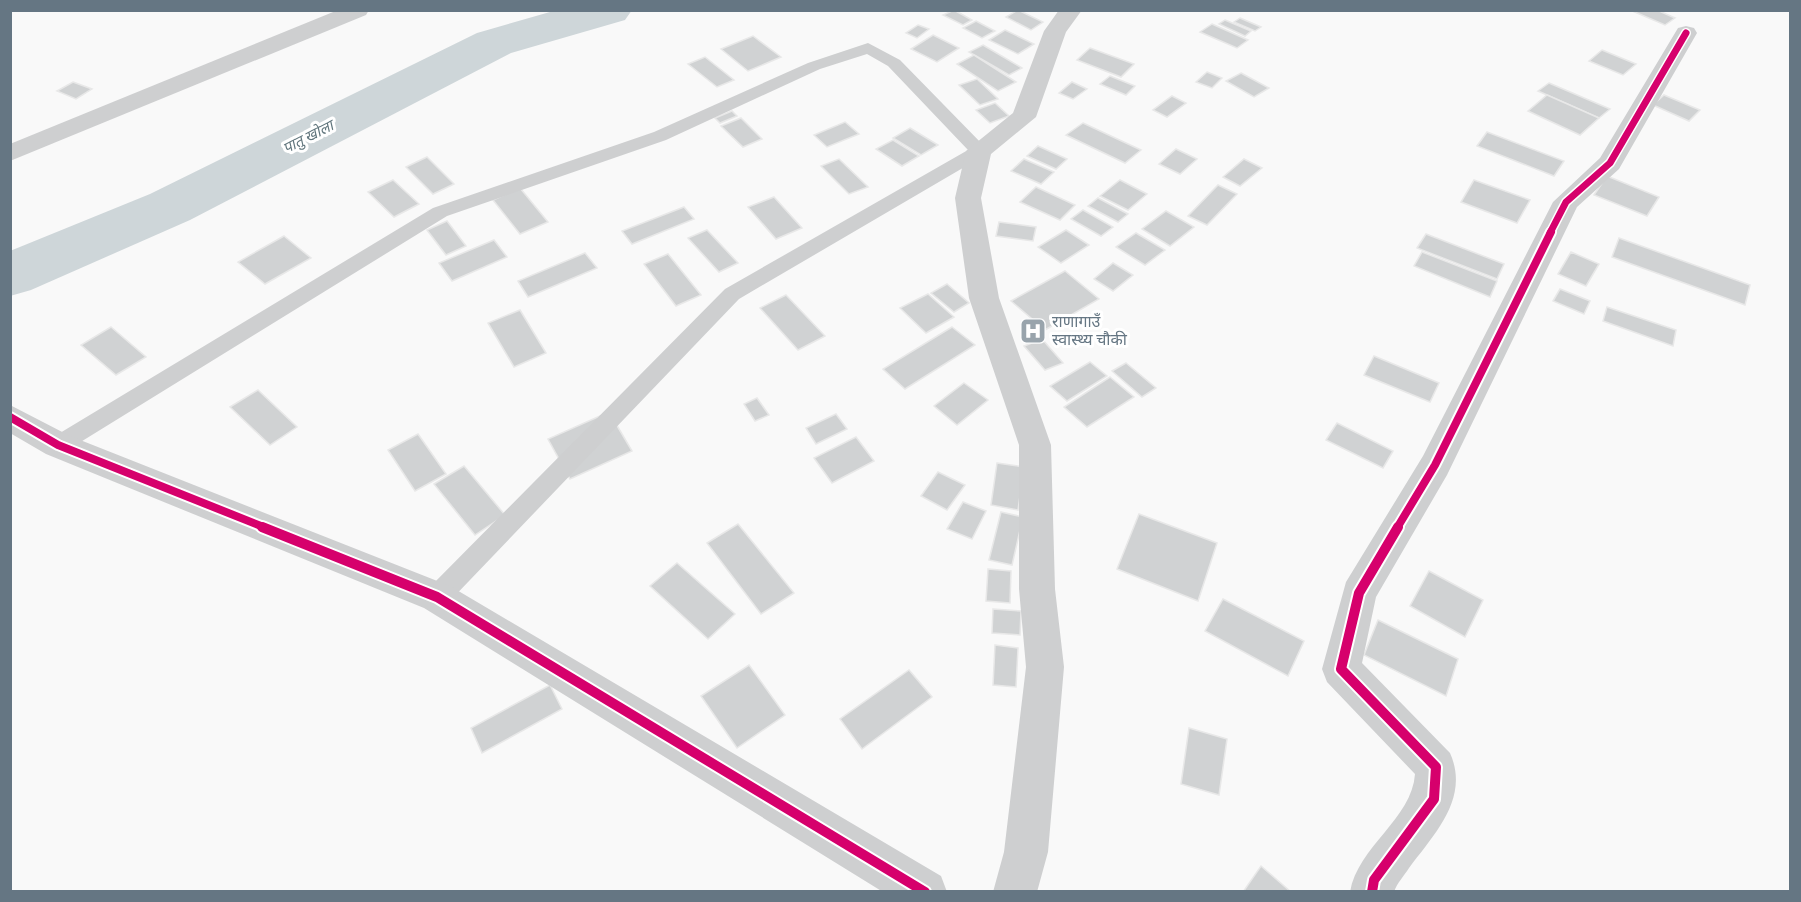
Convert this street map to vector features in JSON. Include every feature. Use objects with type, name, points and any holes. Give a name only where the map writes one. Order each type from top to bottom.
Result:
[{"type":"street","points":[[10,153],[358,10]]},
{"type":"street","points":[[1040,891],[1020,872],[1045,667],[1037,589],[1035,445],[984,298],[968,198],[979,151],[1024,117],[1055,31],[1071,10]]},
{"type":"street","points":[[1372,891],[1374,880],[1434,799],[1436,767],[1341,669],[1359,593],[1435,465],[1566,202],[1610,163],[1686,33]]},
{"type":"street","points":[[10,417],[58,445],[437,597],[925,891]]},
{"type":"lane","points":[[58,445],[440,212],[660,136],[814,66],[868,48],[894,63],[979,151],[732,294],[437,597]]},
{"type":"building","points":[[954,10],[972,20],[963,25],[943,15]]},
{"type":"building","points":[[1018,10],[1043,22],[1031,30],[1006,17]]},
{"type":"building","points":[[1630,10],[1657,10],[1675,18],[1665,25]]},
{"type":"building","points":[[1240,18],[1261,27],[1255,31],[1234,22]]},
{"type":"building","points":[[1225,20],[1251,31],[1245,36],[1219,24]]},
{"type":"building","points":[[976,21],[995,31],[982,38],[963,28]]},
{"type":"building","points":[[1212,24],[1248,40],[1237,48],[1200,32]]},
{"type":"building","points":[[918,25],[929,29],[917,38],[906,33]]},
{"type":"building","points":[[1005,30],[1034,44],[1018,54],[989,40]]},
{"type":"building","points":[[933,35],[959,48],[937,62],[911,49]]},
{"type":"building","points":[[753,36],[781,57],[748,71],[721,49]]},
{"type":"building","points":[[983,45],[1022,68],[1009,75],[969,52]]},
{"type":"building","points":[[1090,48],[1134,64],[1121,77],[1077,60]]},
{"type":"building","points":[[1602,50],[1636,64],[1623,75],[1589,61]]},
{"type":"building","points":[[974,55],[1016,82],[998,91],[957,64]]},
{"type":"building","points":[[705,57],[734,80],[717,87],[688,64]]},
{"type":"building","points":[[1207,72],[1222,78],[1212,88],[1196,82]]},
{"type":"building","points":[[1241,73],[1269,88],[1254,97],[1226,81]]},
{"type":"building","points":[[1110,76],[1135,86],[1126,95],[1100,84]]},
{"type":"building","points":[[977,79],[998,99],[980,105],[959,85]]},
{"type":"building","points":[[73,82],[92,89],[76,99],[57,91]]},
{"type":"building","points":[[1072,82],[1087,89],[1073,99],[1059,93]]},
{"type":"building","points":[[1549,83],[1610,109],[1599,118],[1538,91]]},
{"type":"building","points":[[1547,95],[1599,118],[1580,135],[1528,111]]},
{"type":"building","points":[[1664,95],[1700,110],[1689,121],[1653,105]]},
{"type":"building","points":[[1172,96],[1186,103],[1167,117],[1153,110]]},
{"type":"building","points":[[995,103],[1009,116],[990,123],[976,110]]},
{"type":"building","points":[[732,111],[737,116],[720,123],[715,118]]},
{"type":"building","points":[[741,118],[762,139],[743,147],[721,126]]},
{"type":"building","points":[[845,122],[859,134],[827,147],[814,135]]},
{"type":"building","points":[[1083,123],[1141,150],[1125,163],[1066,135]]},
{"type":"building","points":[[910,128],[938,145],[921,155],[893,138]]},
{"type":"building","points":[[1487,132],[1564,161],[1554,176],[1477,146]]},
{"type":"building","points":[[893,140],[919,156],[902,166],[876,149]]},
{"type":"building","points":[[1038,146],[1067,159],[1056,169],[1027,156]]},
{"type":"building","points":[[1176,149],[1197,159],[1180,174],[1159,164]]},
{"type":"building","points":[[427,157],[454,184],[433,194],[406,167]]},
{"type":"building","points":[[839,159],[868,187],[849,194],[821,166]]},
{"type":"building","points":[[1024,159],[1054,172],[1041,184],[1011,171]]},
{"type":"building","points":[[1244,159],[1262,168],[1240,186],[1223,177]]},
{"type":"building","points":[[1607,176],[1659,197],[1647,216],[1594,195]]},
{"type":"building","points":[[393,180],[419,204],[394,217],[368,192]]},
{"type":"building","points":[[1120,180],[1147,194],[1128,210],[1100,196]]},
{"type":"building","points":[[1474,180],[1530,200],[1517,223],[1461,202]]},
{"type":"building","points":[[1218,185],[1237,194],[1207,225],[1188,216]]},
{"type":"building","points":[[1036,187],[1075,205],[1060,220],[1020,202]]},
{"type":"building","points":[[520,188],[548,222],[520,234],[493,200]]},
{"type":"building","points":[[774,197],[802,228],[776,239],[748,207]]},
{"type":"building","points":[[1098,198],[1128,214],[1118,222],[1088,206]]},
{"type":"building","points":[[684,207],[694,219],[632,244],[622,231]]},
{"type":"building","points":[[1083,210],[1113,227],[1101,236],[1071,219]]},
{"type":"building","points":[[1166,211],[1194,227],[1170,246],[1142,229]]},
{"type":"building","points":[[447,221],[466,246],[446,255],[427,230]]},
{"type":"building","points":[[999,222],[1036,227],[1033,241],[996,236]]},
{"type":"building","points":[[707,230],[738,263],[719,272],[688,238]]},
{"type":"building","points":[[1066,230],[1089,245],[1061,263],[1038,247]]},
{"type":"building","points":[[1136,233],[1165,250],[1145,265],[1116,247]]},
{"type":"building","points":[[1426,234],[1504,264],[1497,279],[1417,248]]},
{"type":"building","points":[[284,236],[311,258],[265,284],[238,262]]},
{"type":"building","points":[[1619,238],[1750,285],[1745,305],[1612,257]]},
{"type":"building","points":[[494,240],[507,257],[452,281],[439,263]]},
{"type":"building","points":[[1422,252],[1497,281],[1490,297],[1414,266]]},
{"type":"building","points":[[1571,252],[1599,264],[1586,286],[1558,274]]},
{"type":"building","points":[[585,253],[597,268],[528,297],[518,281]]},
{"type":"building","points":[[668,254],[701,295],[676,306],[644,264]]},
{"type":"building","points":[[1113,263],[1133,275],[1113,291],[1094,279]]},
{"type":"building","points":[[1065,271],[1099,299],[1045,330],[1011,301]]},
{"type":"building","points":[[947,284],[969,303],[954,312],[931,293]]},
{"type":"building","points":[[1560,289],[1590,301],[1584,314],[1553,301]]},
{"type":"building","points":[[928,294],[954,317],[926,333],[900,308]]},
{"type":"building","points":[[786,295],[825,336],[798,350],[760,308]]},
{"type":"building","points":[[1607,307],[1676,330],[1673,346],[1603,321]]},
{"type":"building","points":[[520,310],[546,353],[514,367],[488,323]]},
{"type":"building","points":[[111,327],[146,357],[116,375],[81,345]]},
{"type":"building","points":[[952,327],[975,345],[905,389],[883,369]]},
{"type":"building","points":[[1042,339],[1063,363],[1045,370],[1024,346]]},
{"type":"building","points":[[1374,356],[1439,383],[1430,402],[1364,375]]},
{"type":"building","points":[[1090,362],[1107,376],[1067,401],[1050,386]]},
{"type":"building","points":[[1126,363],[1156,388],[1142,397],[1112,371]]},
{"type":"building","points":[[1110,377],[1134,397],[1087,427],[1064,407]]},
{"type":"building","points":[[964,383],[988,400],[957,425],[934,406]]},
{"type":"building","points":[[258,390],[297,427],[270,445],[230,407]]},
{"type":"building","points":[[757,398],[769,415],[755,421],[744,404]]},
{"type":"building","points":[[609,412],[632,451],[570,479],[548,439]]},
{"type":"building","points":[[836,414],[847,429],[816,444],[806,428]]},
{"type":"building","points":[[1337,423],[1393,451],[1383,468],[1326,440]]},
{"type":"building","points":[[418,434],[446,474],[415,491],[388,450]]},
{"type":"building","points":[[856,437],[874,461],[832,483],[814,458]]},
{"type":"building","points":[[997,463],[1024,467],[1018,510],[991,505]]},
{"type":"building","points":[[464,466],[505,515],[475,535],[434,484]]},
{"type":"building","points":[[938,472],[965,485],[947,510],[921,496]]},
{"type":"building","points":[[963,502],[986,511],[972,539],[947,529]]},
{"type":"building","points":[[1001,512],[1023,517],[1012,565],[989,560]]},
{"type":"building","points":[[1139,514],[1217,543],[1198,601],[1117,569]]},
{"type":"building","points":[[738,524],[794,593],[761,614],[707,543]]},
{"type":"building","points":[[677,563],[735,614],[708,639],[650,586]]},
{"type":"building","points":[[988,569],[1011,571],[1010,603],[986,601]]},
{"type":"building","points":[[1429,571],[1483,600],[1465,637],[1410,606]]},
{"type":"building","points":[[1223,599],[1304,641],[1288,676],[1205,631]]},
{"type":"building","points":[[993,609],[1021,611],[1020,635],[992,633]]},
{"type":"building","points":[[1378,620],[1458,659],[1446,696],[1364,655]]},
{"type":"building","points":[[995,645],[1018,648],[1016,687],[993,685]]},
{"type":"building","points":[[749,665],[785,715],[737,748],[701,696]]},
{"type":"building","points":[[909,670],[932,697],[862,749],[840,719]]},
{"type":"building","points":[[550,685],[562,709],[482,753],[471,728]]},
{"type":"building","points":[[1189,728],[1227,739],[1219,795],[1181,784]]},
{"type":"building","points":[[1261,866],[1291,892],[1243,892]]},
{"type":"waterway","name":"पातु खोला","points":[[10,275],[170,207],[494,43],[609,10]]},
{"type":"cycle path","points":[[1372,892],[1374,880],[1434,799],[1436,767],[1341,669],[1359,593],[1435,465],[1566,202],[1610,163],[1686,33]]},
{"type":"cycle path","points":[[10,417],[58,445],[437,597],[925,892]]},
{"type":"place","name":"राणागाउँ स्वास्थ्य चौकी","points":[[1033,331]]}]
